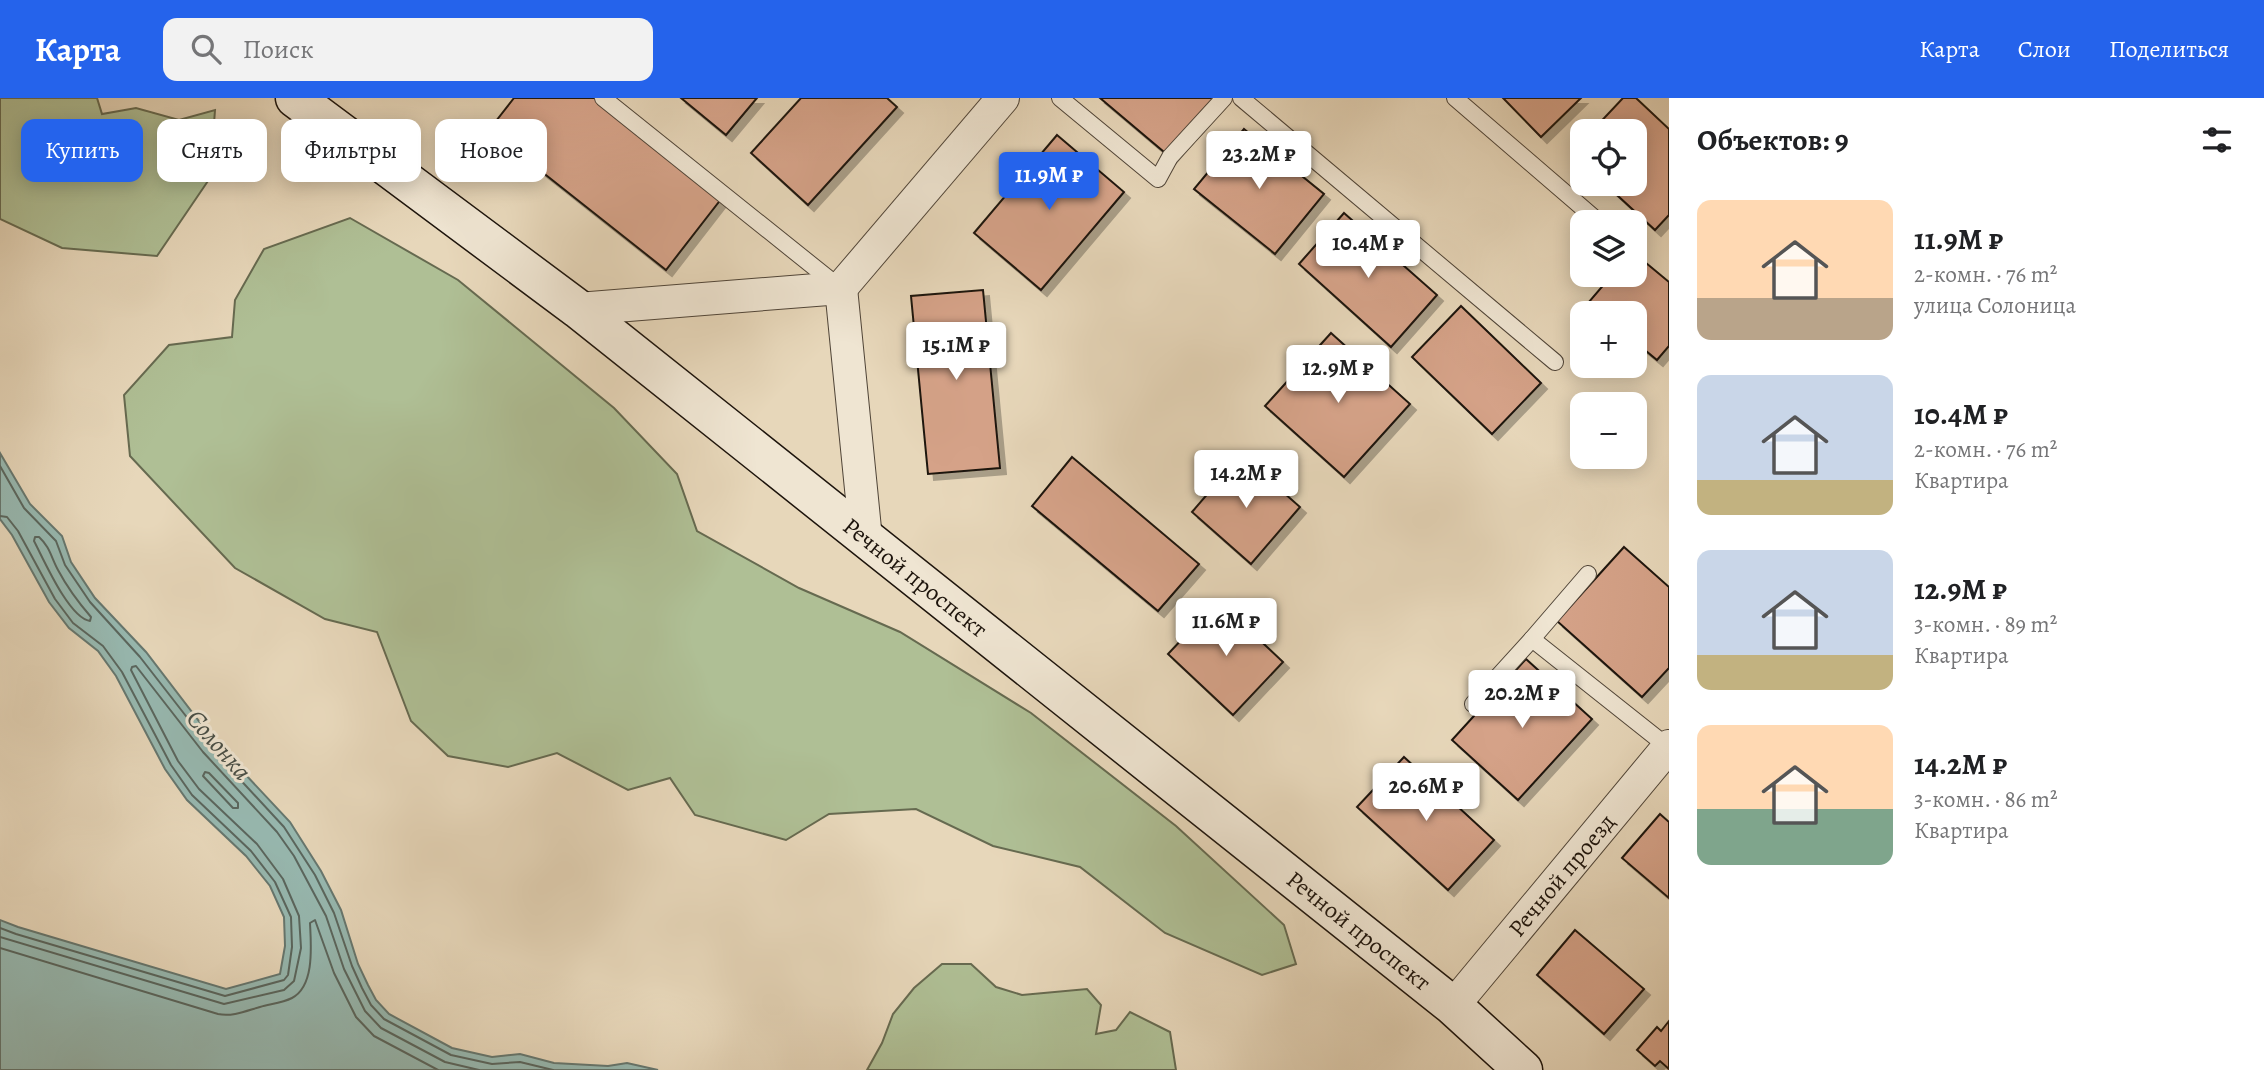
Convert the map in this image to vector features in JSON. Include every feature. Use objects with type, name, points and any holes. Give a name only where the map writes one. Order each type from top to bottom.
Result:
[{"type":"street","name":"Речной проспект","points":[[295,98],[578,309],[1453,1006],[1523,1070]]},
{"type":"street","points":[[578,309],[841,288],[1003,98]]},
{"type":"street","points":[[841,288],[866,539]]},
{"type":"street","name":"Речной проезд","points":[[1453,1006],[1669,746]]},
{"type":"lane","points":[[604,98],[841,288]]},
{"type":"lane","points":[[1060,98],[1157,179],[1170,157],[1224,98]]},
{"type":"lane","points":[[1241,98],[1555,362]]},
{"type":"lane","points":[[1455,98],[1585,210]]},
{"type":"lane","points":[[1473,704],[1588,574]]},
{"type":"lane","points":[[1532,639],[1669,746]]},
{"type":"green space","points":[[0,98],[97,98],[102,114],[136,108],[175,119],[157,119],[157,182],[207,182],[157,256],[62,248],[0,219]]},
{"type":"green space","points":[[215,110],[214,119],[183,119]]},
{"type":"green space","points":[[350,218],[458,280],[614,408],[677,474],[697,531],[799,588],[900,632],[1031,713],[1176,826],[1284,925],[1296,964],[1262,975],[1165,933],[1080,867],[993,846],[916,809],[829,814],[786,840],[695,815],[670,778],[628,790],[557,753],[508,767],[448,756],[411,721],[377,632],[325,619],[235,568],[130,456],[124,395],[169,345],[232,337],[235,300],[264,249]]},
{"type":"green space","points":[[942,964],[971,964],[996,987],[1022,995],[1087,989],[1101,1005],[1096,1034],[1116,1030],[1130,1012],[1170,1032],[1176,1070],[867,1070],[882,1043],[893,1014],[914,988]]},
{"type":"water","points":[[0,453],[30,504],[62,536],[71,562],[95,598],[146,652],[215,742],[290,822],[321,871],[341,910],[358,964],[368,985],[376,1000],[389,1014],[452,1048],[492,1057],[520,1054],[554,1063],[608,1066],[627,1063],[658,1070],[0,1070],[0,920],[226,989],[280,974],[285,946],[284,917],[270,886],[246,856],[187,800],[165,769],[116,676],[98,651],[69,628],[49,602],[12,535],[0,519]]},
{"type":"building","points":[[514,98],[603,98],[725,194],[666,270],[547,176],[547,119],[498,119]]},
{"type":"building","points":[[681,98],[757,98],[726,135]]},
{"type":"building","points":[[801,98],[887,98],[897,107],[808,205],[751,153]]},
{"type":"building","points":[[1100,98],[1220,98],[1170,157]]},
{"type":"building","points":[[1503,98],[1581,98],[1541,137]]},
{"type":"building","points":[[1623,98],[1636,98],[1669,129],[1669,215],[1655,230],[1647,223],[1647,210],[1633,210],[1618,196],[1647,196],[1647,119],[1603,119]]},
{"type":"building","points":[[1244,129],[1324,194],[1275,254],[1194,189]]},
{"type":"building","points":[[1057,135],[1124,192],[1041,290],[974,233]]},
{"type":"building","points":[[1344,213],[1437,295],[1391,347],[1299,264]]},
{"type":"building","points":[[1647,264],[1669,282],[1669,346],[1657,360],[1647,352],[1647,301],[1590,301],[1602,287],[1647,287]]},
{"type":"building","points":[[983,290],[1000,468],[928,474],[911,296]]},
{"type":"building","points":[[1461,306],[1541,383],[1492,434],[1412,357]]},
{"type":"building","points":[[1331,333],[1410,404],[1344,477],[1265,406]]},
{"type":"building","points":[[1241,455],[1300,507],[1251,564],[1192,512]]},
{"type":"building","points":[[1072,457],[1199,564],[1158,611],[1032,506]]},
{"type":"building","points":[[1624,547],[1669,587],[1669,668],[1642,697],[1557,621]]},
{"type":"building","points":[[1218,601],[1283,662],[1233,715],[1168,654]]},
{"type":"building","points":[[1526,659],[1592,719],[1518,800],[1452,740]]},
{"type":"building","points":[[1404,757],[1494,840],[1448,890],[1357,807]]},
{"type":"building","points":[[1660,814],[1669,822],[1669,898],[1622,858]]},
{"type":"building","points":[[1575,930],[1644,989],[1604,1034],[1537,975]]},
{"type":"building","points":[[1669,1021],[1669,1069],[1660,1061],[1655,1066],[1637,1050],[1657,1027],[1661,1031]]},
{"type":"water label","name":"Солонка","points":[[219,745]]}]
